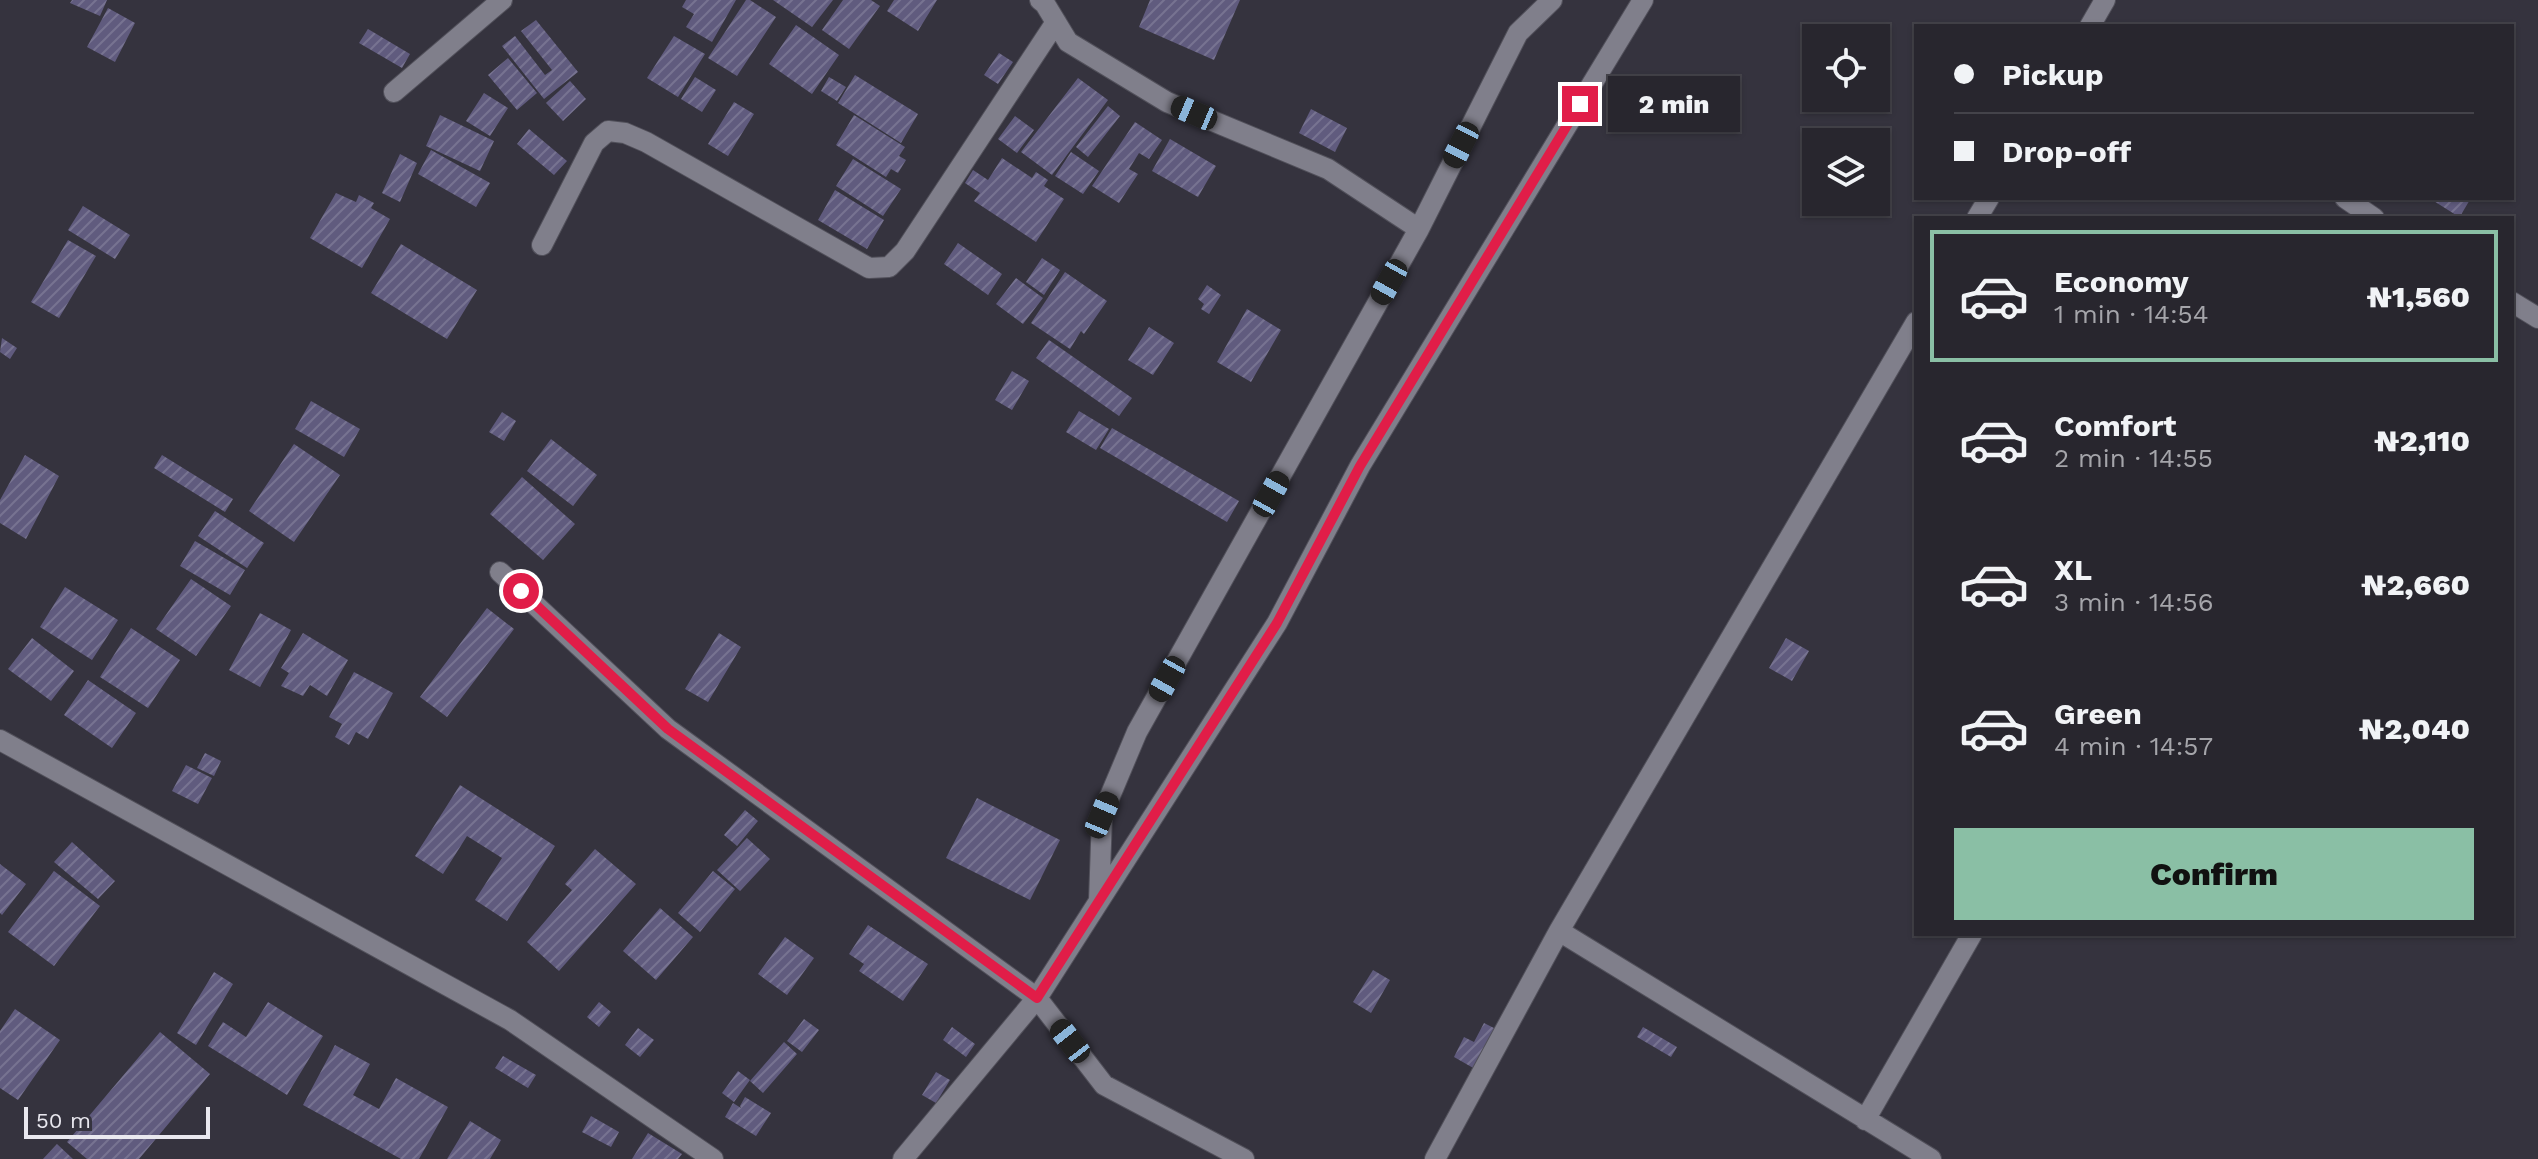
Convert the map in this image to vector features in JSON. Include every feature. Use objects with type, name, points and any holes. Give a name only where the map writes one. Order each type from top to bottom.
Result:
[{"type":"street","points":[[394,92],[502,0]]},
{"type":"street","points":[[1040,0],[1068,42],[1167,102],[1328,169],[1419,229]]},
{"type":"street","points":[[1099,902],[1102,815],[1137,732],[1419,229],[1518,33],[1552,0]]},
{"type":"street","points":[[903,1159],[1037,998],[1099,902],[1277,623],[1360,466],[1643,0]]},
{"type":"street","points":[[2091,24],[2105,0]]},
{"type":"street","points":[[542,245],[594,143],[608,131],[625,133],[646,142],[869,268],[889,267],[905,251],[1056,22]]},
{"type":"street","points":[[2348,200],[2371,216]]},
{"type":"street","points":[[2514,303],[2538,318]]},
{"type":"street","points":[[1435,1159],[1559,931],[1914,325]]},
{"type":"street","points":[[500,572],[668,729],[1037,998],[1104,1085],[1244,1159]]},
{"type":"street","points":[[0,740],[510,1020],[713,1159]]},
{"type":"street","points":[[1559,931],[1931,1159]]},
{"type":"street","points":[[1865,1120],[1971,936]]},
{"type":"building","points":[[72,0],[107,0],[100,16],[70,3]]},
{"type":"building","points":[[686,0],[736,0],[712,42],[686,27],[694,14],[682,7]]},
{"type":"building","points":[[746,0],[776,17],[737,76],[708,58]]},
{"type":"building","points":[[773,0],[833,0],[812,27]]},
{"type":"building","points":[[843,0],[871,0],[880,6],[849,49],[822,30]]},
{"type":"building","points":[[894,0],[937,0],[918,31],[887,11]]},
{"type":"building","points":[[1150,0],[1240,0],[1214,60],[1139,27]]},
{"type":"building","points":[[108,8],[135,23],[115,62],[87,47]]},
{"type":"building","points":[[536,20],[578,72],[544,99],[502,46],[515,36],[545,75],[552,70],[521,31]]},
{"type":"building","points":[[796,25],[839,55],[812,94],[769,64]]},
{"type":"building","points":[[368,29],[410,54],[402,68],[359,43]]},
{"type":"building","points":[[674,36],[705,54],[678,97],[647,78]]},
{"type":"building","points":[[999,53],[1013,62],[998,84],[984,75]]},
{"type":"building","points":[[508,58],[537,93],[517,110],[488,75]]},
{"type":"building","points":[[855,75],[918,114],[901,143],[838,103]]},
{"type":"building","points":[[695,77],[716,90],[702,112],[681,99]]},
{"type":"building","points":[[829,77],[846,87],[837,101],[821,91]]},
{"type":"building","points":[[1078,78],[1108,100],[1052,175],[1021,152]]},
{"type":"building","points":[[570,81],[586,99],[563,121],[546,103]]},
{"type":"building","points":[[484,93],[508,108],[490,136],[466,121]]},
{"type":"building","points":[[734,102],[754,114],[728,156],[708,144]]},
{"type":"building","points":[[1108,106],[1120,116],[1088,157],[1076,147]]},
{"type":"building","points":[[1311,109],[1347,128],[1335,152],[1299,133]]},
{"type":"building","points":[[440,115],[494,141],[480,171],[426,146]]},
{"type":"building","points":[[854,115],[905,147],[899,156],[906,160],[898,173],[891,169],[886,177],[836,145]]},
{"type":"building","points":[[1015,116],[1034,130],[1017,153],[998,139]]},
{"type":"building","points":[[1135,122],[1162,140],[1149,159],[1139,153],[1129,169],[1138,174],[1119,203],[1092,186]]},
{"type":"building","points":[[529,129],[567,161],[554,175],[517,144]]},
{"type":"building","points":[[1170,139],[1216,166],[1198,197],[1152,171]]},
{"type":"building","points":[[431,150],[490,183],[476,207],[418,174]]},
{"type":"building","points":[[1071,152],[1099,171],[1083,194],[1055,176]]},
{"type":"building","points":[[400,154],[417,163],[400,202],[382,193]]},
{"type":"building","points":[[1002,158],[1032,178],[1036,172],[1048,180],[1044,186],[1064,199],[1036,242],[974,201],[980,193],[965,183],[973,170],[988,180]]},
{"type":"building","points":[[853,159],[901,189],[883,216],[836,186]]},
{"type":"building","points":[[835,190],[884,220],[867,249],[818,220]]},
{"type":"building","points":[[336,193],[356,202],[359,195],[374,203],[371,208],[390,219],[362,268],[310,238]]},
{"type":"building","points":[[2432,200],[2470,200],[2460,216]]},
{"type":"building","points":[[83,206],[130,235],[115,259],[68,230]]},
{"type":"building","points":[[68,240],[96,256],[59,318],[31,302]]},
{"type":"building","points":[[958,243],[1002,274],[988,295],[944,264]]},
{"type":"building","points":[[401,244],[477,290],[447,339],[371,293]]},
{"type":"building","points":[[1042,258],[1060,270],[1044,295],[1026,282]]},
{"type":"building","points":[[1065,272],[1107,301],[1070,349],[1031,323]]},
{"type":"building","points":[[1016,278],[1043,298],[1023,324],[996,304]]},
{"type":"building","points":[[1207,285],[1221,295],[1209,314],[1201,309],[1204,304],[1198,299]]},
{"type":"building","points":[[1247,309],[1281,330],[1251,382],[1217,362]]},
{"type":"building","points":[[1149,327],[1174,343],[1153,375],[1128,360]]},
{"type":"building","points":[[2,338],[17,348],[10,359],[0,352]]},
{"type":"building","points":[[1049,340],[1132,398],[1119,416],[1036,358]]},
{"type":"building","points":[[1012,371],[1029,381],[1012,410],[995,400]]},
{"type":"building","points":[[311,401],[360,429],[344,457],[295,429]]},
{"type":"building","points":[[1079,411],[1109,429],[1096,450],[1066,432]]},
{"type":"building","points":[[502,412],[516,421],[504,441],[489,432]]},
{"type":"building","points":[[1112,428],[1239,501],[1227,522],[1100,448]]},
{"type":"building","points":[[551,439],[597,475],[573,506],[527,471]]},
{"type":"building","points":[[294,444],[340,475],[294,542],[249,511]]},
{"type":"building","points":[[25,455],[59,476],[26,539],[0,523],[0,500]]},
{"type":"building","points":[[162,455],[233,499],[225,512],[154,468]]},
{"type":"building","points":[[522,477],[575,524],[543,560],[490,514]]},
{"type":"building","points":[[215,511],[264,543],[247,568],[198,536]]},
{"type":"building","points":[[195,541],[245,570],[230,595],[180,566]]},
{"type":"building","points":[[191,579],[231,606],[196,656],[156,629]]},
{"type":"building","points":[[65,587],[118,620],[92,660],[40,627]]},
{"type":"building","points":[[487,608],[514,629],[447,717],[420,697]]},
{"type":"building","points":[[260,613],[291,630],[260,687],[229,670]]},
{"type":"building","points":[[131,628],[180,660],[148,708],[100,677]]},
{"type":"building","points":[[303,633],[348,660],[327,696],[310,685],[303,696],[281,686],[289,673],[281,668]]},
{"type":"building","points":[[719,633],[741,647],[708,702],[685,689]]},
{"type":"building","points":[[32,638],[74,671],[51,701],[8,669]]},
{"type":"building","points":[[1786,638],[1809,651],[1792,681],[1769,668]]},
{"type":"building","points":[[354,672],[393,693],[368,739],[356,732],[349,745],[335,737],[342,724],[329,717]]},
{"type":"building","points":[[88,680],[136,713],[112,748],[64,715]]},
{"type":"building","points":[[205,753],[221,761],[214,776],[197,768]]},
{"type":"building","points":[[186,765],[212,778],[198,804],[172,791]]},
{"type":"building","points":[[460,785],[555,846],[507,921],[475,900],[502,858],[467,836],[443,874],[415,856]]},
{"type":"building","points":[[977,798],[1060,840],[1030,900],[946,858]]},
{"type":"building","points":[[745,810],[758,821],[737,846],[724,835]]},
{"type":"building","points":[[747,838],[770,859],[740,891],[717,870]]},
{"type":"building","points":[[72,842],[115,881],[98,899],[54,862]]},
{"type":"building","points":[[595,849],[636,884],[559,971],[527,942],[572,890],[565,884]]},
{"type":"building","points":[[0,864],[26,884],[2,915],[0,913]]},
{"type":"building","points":[[54,871],[100,906],[54,966],[8,932]]},
{"type":"building","points":[[713,871],[735,889],[700,932],[678,913]]},
{"type":"building","points":[[660,908],[693,937],[656,980],[623,951]]},
{"type":"building","points":[[868,925],[928,964],[903,1001],[859,971],[864,964],[849,954]]},
{"type":"building","points":[[785,937],[814,958],[787,995],[758,974]]},
{"type":"building","points":[[1373,970],[1390,980],[1371,1013],[1353,1002]]},
{"type":"building","points":[[214,972],[233,984],[196,1045],[177,1033]]},
{"type":"building","points":[[268,1002],[323,1036],[287,1095],[208,1046],[223,1022],[246,1037]]},
{"type":"building","points":[[599,1002],[611,1012],[599,1027],[587,1017]]},
{"type":"building","points":[[15,1009],[60,1040],[18,1100],[0,1088],[0,1031]]},
{"type":"building","points":[[804,1019],[819,1030],[802,1052],[787,1041]]},
{"type":"building","points":[[1484,1023],[1496,1029],[1475,1069],[1454,1057],[1464,1037],[1474,1042]]},
{"type":"building","points":[[952,1027],[975,1044],[966,1057],[943,1040]]},
{"type":"building","points":[[1643,1027],[1677,1047],[1671,1057],[1637,1037]]},
{"type":"building","points":[[638,1028],[654,1040],[640,1057],[625,1045]]},
{"type":"building","points":[[160,1032],[210,1074],[139,1159],[87,1159],[67,1142]]},
{"type":"building","points":[[784,1042],[797,1054],[763,1093],[750,1081]]},
{"type":"building","points":[[335,1045],[370,1064],[353,1095],[379,1109],[396,1078],[448,1107],[419,1159],[401,1159],[303,1105]]},
{"type":"building","points":[[503,1056],[536,1075],[528,1088],[495,1068]]},
{"type":"building","points":[[738,1071],[750,1080],[734,1102],[722,1093]]},
{"type":"building","points":[[936,1072],[950,1080],[936,1103],[922,1095]]},
{"type":"building","points":[[745,1097],[771,1113],[756,1136],[725,1117],[733,1103],[741,1108]]},
{"type":"building","points":[[591,1116],[619,1132],[611,1147],[582,1132]]},
{"type":"building","points":[[470,1121],[501,1140],[490,1159],[447,1159]]},
{"type":"building","points":[[648,1133],[682,1154],[678,1159],[632,1159]]},
{"type":"building","points":[[57,1144],[73,1159],[43,1159]]},
{"type":"route","points":[[521,591],[668,729],[1037,998],[1277,623],[1360,466],[1580,104]]}]
